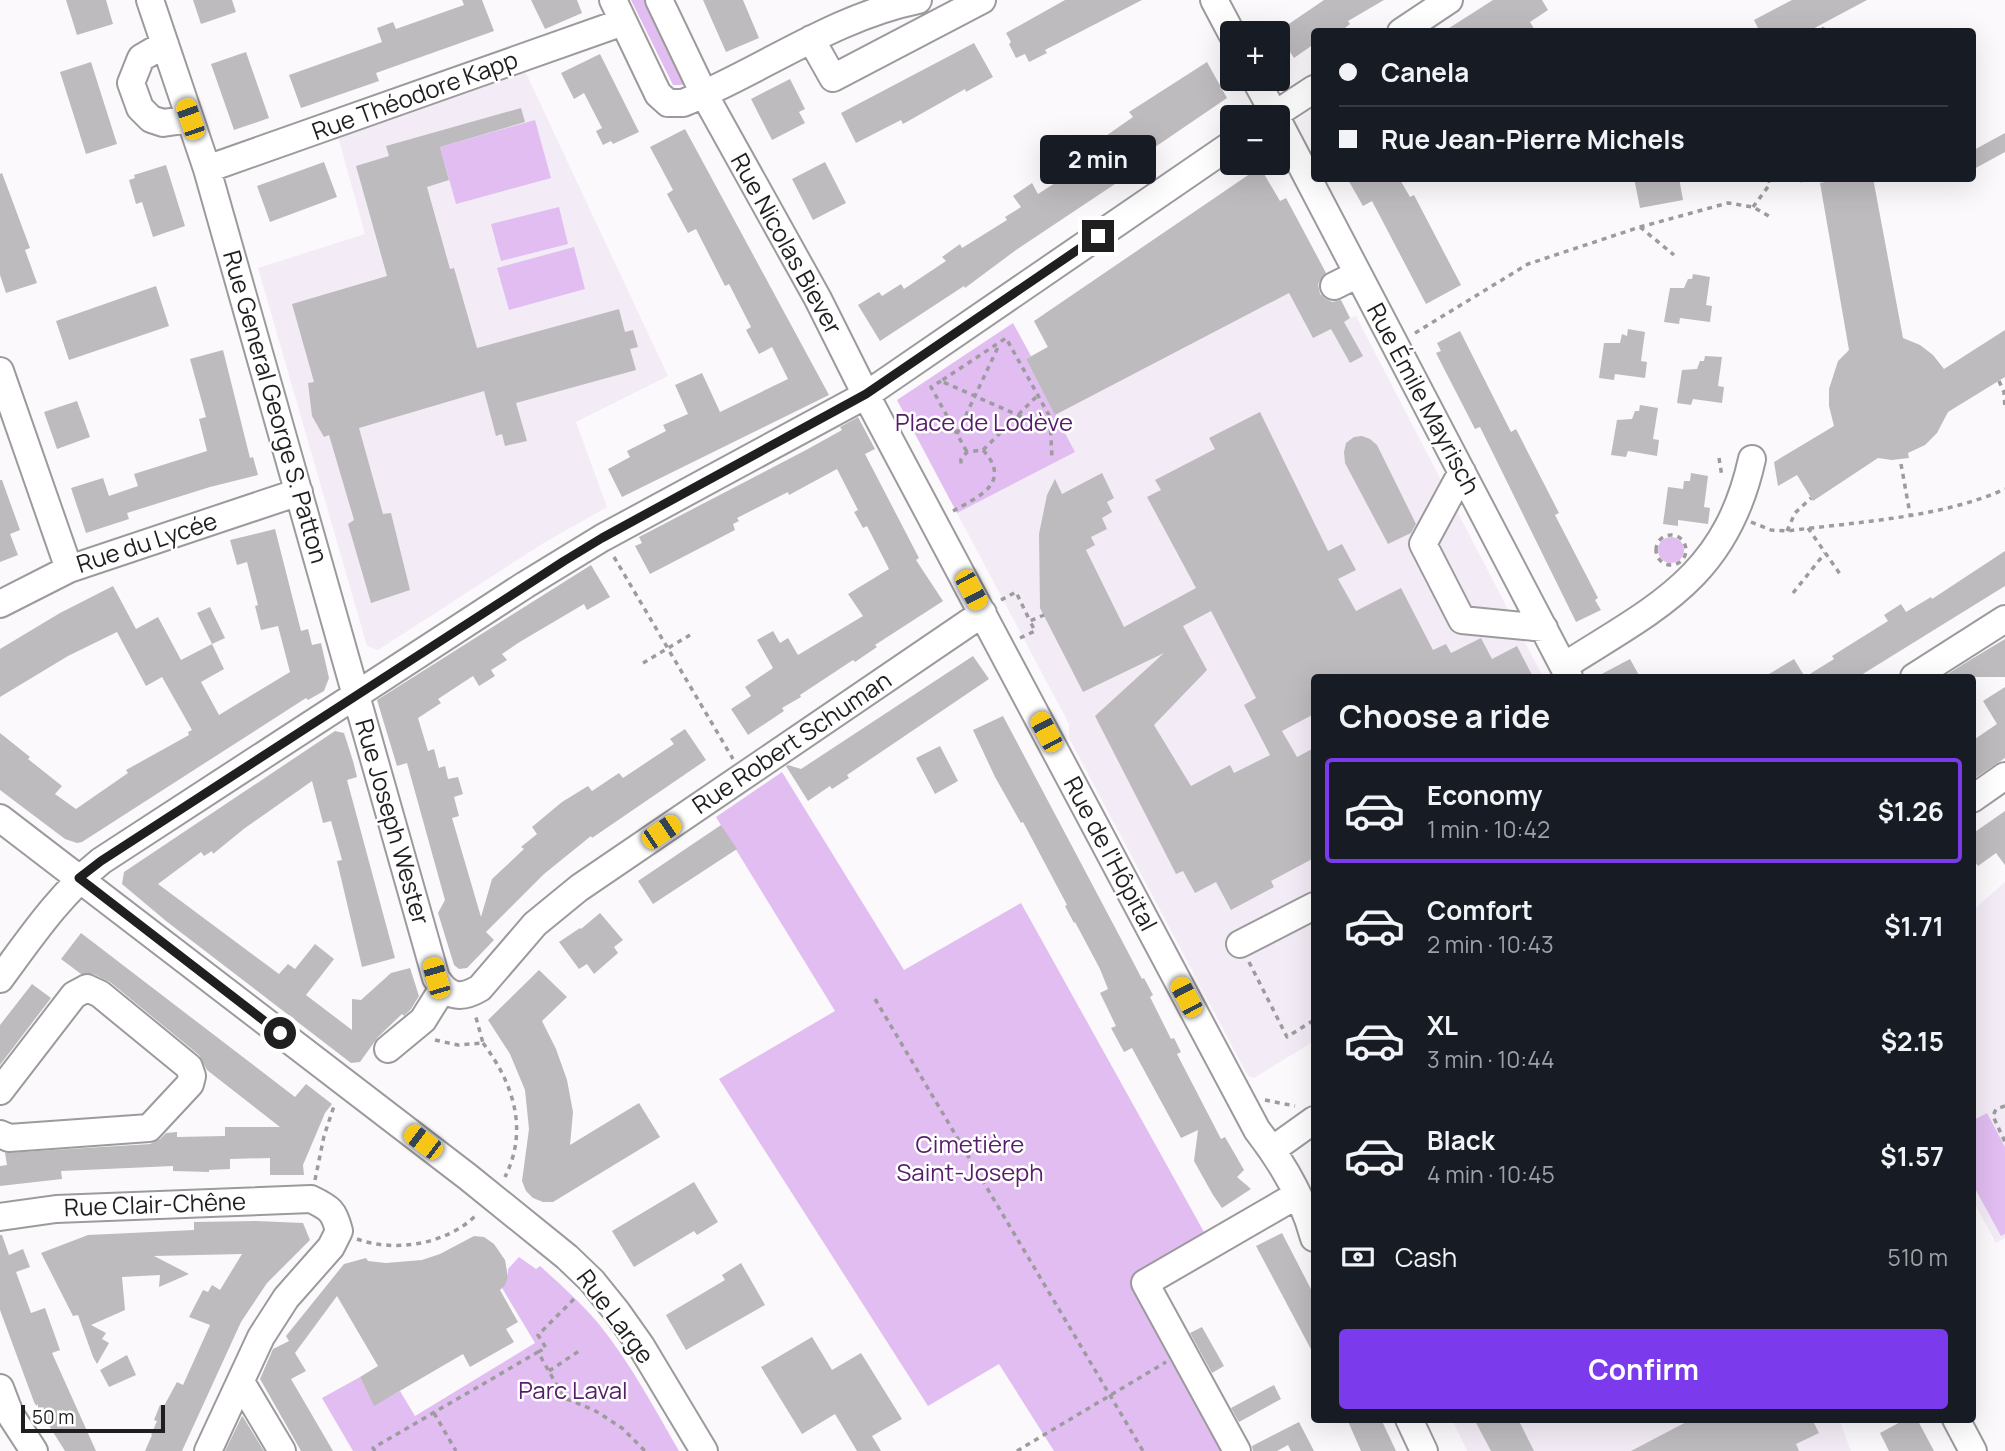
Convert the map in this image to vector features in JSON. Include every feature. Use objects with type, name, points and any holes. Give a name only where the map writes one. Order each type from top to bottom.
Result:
[{"type":"street","name":"Rue General George S. Patton","points":[[150,0],[208,169],[356,695]]},
{"type":"street","name":"Rue Nicolas Biever","points":[[659,0],[704,94],[818,299],[866,394]]},
{"type":"street","points":[[811,39],[833,78],[982,0]]},
{"type":"street","points":[[1214,0],[1225,21]]},
{"type":"street","points":[[1407,28],[1449,0]]},
{"type":"street","points":[[618,11],[659,94],[668,103],[683,103],[811,39],[907,1]]},
{"type":"street","name":"Rue Théodore Kapp","points":[[208,169],[618,11]]},
{"type":"street","points":[[165,44],[141,58],[131,83],[140,108],[151,119],[163,123],[190,119]]},
{"type":"street","points":[[1290,107],[1311,91]]},
{"type":"street","name":"Rue Émile Mayrisch","points":[[1290,146],[1566,672]]},
{"type":"street","points":[[0,979],[57,902],[79,878],[101,861],[525,585],[602,538],[866,394],[1220,152]]},
{"type":"street","points":[[1334,286],[1358,274]]},
{"type":"street","points":[[0,371],[69,569]]},
{"type":"street","name":"Rue de l'Hôpital","points":[[866,394],[991,607],[1245,1108],[1272,1150],[1311,1224]]},
{"type":"street","points":[[1566,672],[1669,599],[1698,572],[1731,525],[1745,492],[1752,459]]},
{"type":"street","points":[[1462,472],[1423,544],[1462,620],[1544,628]]},
{"type":"street","name":"Rue du Lycée","points":[[0,604],[69,569],[299,492]]},
{"type":"street","name":"Rue Robert Schuman","points":[[470,995],[480,988],[535,924],[579,888],[991,607]]},
{"type":"street","points":[[1919,674],[2005,619]]},
{"type":"street","name":"Rue Joseph Wester","points":[[356,695],[436,978],[443,988]]},
{"type":"street","points":[[1976,796],[2005,776]]},
{"type":"street","name":"Rue Large","points":[[0,818],[468,1177],[567,1257],[592,1281],[641,1346],[704,1451]]},
{"type":"street","points":[[1240,944],[1311,908]]},
{"type":"street","points":[[0,1091],[74,995],[87,988],[100,994],[190,1067],[192,1076],[190,1084],[149,1128],[9,1139],[0,1134]]},
{"type":"street","points":[[388,1049],[423,1020],[443,988],[451,993],[470,995]]},
{"type":"street","points":[[1272,1150],[1308,1114]]},
{"type":"street","points":[[1237,1451],[1146,1283],[1297,1195]]},
{"type":"street","points":[[208,1451],[261,1337],[286,1298],[331,1247],[339,1231],[334,1214],[311,1199]]},
{"type":"street","name":"Rue Clair-Chêne","points":[[0,1217],[55,1209],[311,1199]]},
{"type":"street","points":[[241,1382],[282,1451]]},
{"type":"street","points":[[0,1388],[10,1414],[34,1451]]},
{"type":"street","points":[[1411,1423],[1424,1451]]},
{"type":"street","points":[[1958,1423],[1973,1451]]},
{"type":"path","points":[[1824,28],[1825,24]]},
{"type":"path","points":[[1753,207],[1769,182]]},
{"type":"path","points":[[1395,345],[1528,264],[1640,227],[1728,203],[1753,207],[1772,218]]},
{"type":"path","points":[[1640,227],[1674,255]]},
{"type":"path","points":[[967,452],[931,387],[1006,338],[1050,417],[1052,459]]},
{"type":"path","points":[[957,434],[1000,343]]},
{"type":"path","points":[[941,381],[1049,429]]},
{"type":"path","points":[[1999,381],[2005,409]]},
{"type":"path","points":[[961,468],[961,459],[967,452],[983,450],[1038,396]]},
{"type":"path","points":[[950,512],[986,493],[991,486],[994,468],[983,450]]},
{"type":"path","points":[[1719,458],[1723,484]]},
{"type":"path","points":[[1901,464],[1910,514]]},
{"type":"path","points":[[1736,514],[1771,530],[1787,531],[1910,514],[1979,501],[2005,489]]},
{"type":"path","points":[[1787,531],[1795,513],[1811,498]]},
{"type":"path","points":[[1808,528],[1840,575]]},
{"type":"path","points":[[1664,536],[1677,536],[1686,547],[1683,560],[1677,564],[1665,564],[1656,554],[1658,541],[1664,536]]},
{"type":"path","points":[[602,538],[743,776]]},
{"type":"path","points":[[1793,593],[1825,553]]},
{"type":"path","points":[[991,607],[1016,592],[1035,631],[1020,638]]},
{"type":"path","points":[[1030,621],[1044,615]]},
{"type":"path","points":[[643,663],[690,635]]},
{"type":"path","points":[[1240,944],[1287,1037],[1311,1022]]},
{"type":"path","points":[[413,1028],[434,1040],[458,1045],[483,1043],[470,995]]},
{"type":"path","points":[[875,999],[1143,1451]]},
{"type":"path","points":[[311,1199],[333,1105],[345,1083]]},
{"type":"path","points":[[1245,1108],[1260,1099],[1308,1114]]},
{"type":"path","points":[[2005,1106],[1996,1109],[1993,1116],[2005,1142]]},
{"type":"path","points":[[375,1451],[373,1448],[546,1348],[538,1335],[572,1301]]},
{"type":"path","points":[[549,1371],[579,1351]]},
{"type":"path","points":[[538,1352],[565,1398],[594,1410],[613,1422],[645,1451]]},
{"type":"path","points":[[1017,1451],[1183,1352]]},
{"type":"path","points":[[434,1413],[456,1451]]},
{"type":"shaded area","points":[[524,69],[668,376],[576,422],[607,507],[542,544],[378,650],[367,646],[258,268],[365,234],[338,137]]},
{"type":"shaded area","points":[[1297,218],[1350,318],[1356,316],[1541,674],[1311,674],[1311,1043],[1254,1078],[1248,1076],[1069,738],[1069,724],[957,513],[1075,452],[1026,359],[1047,347],[1034,321]]},
{"type":"shaded area","points":[[2005,882],[2005,1238],[1996,1243],[1976,1206],[1976,907]]},
{"type":"shaded area","points":[[1454,1423],[1840,1423],[1851,1451],[1467,1451]]},
{"type":"green space","points":[[631,0],[648,0],[685,81],[682,85],[673,85]]},
{"type":"green space","points":[[535,120],[551,178],[456,204],[440,147]]},
{"type":"green space","points":[[559,207],[568,244],[501,261],[491,224]]},
{"type":"green space","points":[[574,247],[585,289],[509,310],[497,268]]},
{"type":"green space","name":"Place de Lodève","points":[[1013,323],[1031,356],[1026,359],[1075,452],[957,513],[897,400]]},
{"type":"green space","points":[[1671,537],[1680,541],[1684,550],[1680,559],[1671,563],[1662,559],[1658,550],[1662,541]]},
{"type":"green space","name":"Cimetière Saint-Joseph","points":[[782,772],[904,970],[1021,903],[1209,1241],[1135,1285],[1228,1451],[1054,1451],[999,1364],[928,1406],[719,1079],[835,1011],[716,817]]},
{"type":"green space","points":[[1987,1113],[2005,1147],[2005,1234],[2001,1236],[1976,1190],[1976,1119]]},
{"type":"green space","name":"Parc Laval","points":[[519,1257],[536,1269],[540,1266],[598,1323],[631,1369],[679,1451],[353,1451],[322,1398],[360,1377],[374,1405],[400,1391],[415,1416],[535,1343],[502,1288],[508,1277],[508,1269]]},
{"type":"building","points":[[66,0],[106,0],[113,24],[77,35]]},
{"type":"building","points":[[193,0],[232,0],[236,12],[201,24]]},
{"type":"building","points":[[462,0],[482,0],[494,31],[376,73],[379,81],[301,108],[289,75],[382,42],[377,28],[393,22],[396,29],[464,5]]},
{"type":"building","points":[[531,0],[577,0],[582,13],[545,29]]},
{"type":"building","points":[[703,0],[743,0],[759,38],[726,52]]},
{"type":"building","points":[[1065,0],[1142,0],[1045,50],[1047,53],[1029,62],[1025,54],[1016,58],[1006,33]]},
{"type":"building","points":[[1324,0],[1384,0],[1348,21],[1350,24],[1345,28],[1311,28],[1311,46],[1294,58],[1290,52],[1290,23]]},
{"type":"building","points":[[1493,0],[1542,0],[1548,10],[1530,22],[1534,28],[1449,28]]},
{"type":"building","points":[[1792,0],[1867,0],[1814,28],[1758,28],[1754,20]]},
{"type":"building","points":[[974,43],[993,77],[966,92],[965,89],[903,124],[901,120],[856,143],[841,113]]},
{"type":"building","points":[[246,52],[269,118],[234,130],[211,64]]},
{"type":"building","points":[[600,54],[639,132],[613,144],[611,141],[603,145],[596,131],[602,128],[584,93],[574,99],[561,73]]},
{"type":"building","points":[[91,62],[117,144],[86,154],[60,72]]},
{"type":"building","points":[[1207,62],[1220,85],[1220,91],[1223,91],[1227,98],[1139,158],[1143,164],[1127,176],[1016,250],[965,288],[964,286],[880,341],[858,305],[879,292],[882,296],[901,284],[904,289],[946,261],[942,257],[960,244],[962,248],[1007,220],[1005,217],[1021,207],[1013,196],[1032,183],[1038,194],[1072,172],[1069,169],[1087,158],[1083,152],[1133,117],[1129,112]]},
{"type":"building","points":[[790,79],[805,109],[799,112],[805,123],[772,140],[751,99]]},
{"type":"building","points":[[521,108],[525,122],[440,147],[449,180],[427,187],[450,269],[454,268],[477,348],[619,309],[625,332],[633,330],[638,347],[630,349],[636,370],[516,403],[527,441],[505,446],[502,434],[496,436],[484,391],[359,428],[383,514],[391,513],[410,590],[371,603],[348,524],[354,520],[329,435],[324,437],[312,416],[308,383],[314,382],[292,304],[387,276],[356,166],[389,156],[386,146]]},
{"type":"building","points":[[685,129],[829,395],[622,497],[608,469],[630,457],[627,451],[666,431],[663,425],[688,414],[675,385],[702,373],[720,412],[788,379],[772,347],[759,354],[746,330],[751,327],[729,284],[725,286],[696,229],[688,233],[667,194],[673,190],[650,147]]},
{"type":"building","points":[[2005,133],[2005,152],[1976,168],[1976,149]]},
{"type":"building","points":[[324,162],[337,197],[270,222],[257,186]]},
{"type":"building","points":[[825,162],[846,203],[813,220],[792,179]]},
{"type":"building","points":[[166,165],[185,226],[153,237],[142,202],[136,204],[129,180],[135,178],[134,175]]},
{"type":"building","points":[[2,173],[30,248],[25,250],[37,283],[6,293],[0,275]]},
{"type":"building","points":[[1248,175],[1265,175],[1280,201],[1286,198],[1326,273],[1318,284],[1320,294],[1332,302],[1341,300],[1350,318],[1344,322],[1363,356],[1350,363],[1331,329],[1313,338],[1289,293],[1055,415],[1026,359],[1048,347],[1034,321]]},
{"type":"building","points":[[1349,182],[1401,182],[1410,197],[1414,195],[1461,285],[1426,304],[1372,201],[1363,206]]},
{"type":"building","points":[[1635,182],[1680,182],[1683,200],[1640,208]]},
{"type":"building","points":[[1874,182],[1903,338],[1920,345],[1933,355],[1944,369],[2005,330],[2005,377],[1948,412],[1937,433],[1925,445],[1908,453],[1909,458],[1878,458],[1813,501],[1797,475],[1778,486],[1774,462],[1834,426],[1829,406],[1829,389],[1838,361],[1849,350],[1820,183]]},
{"type":"building","points":[[1693,274],[1710,277],[1706,305],[1712,306],[1710,322],[1680,318],[1679,324],[1664,322],[1670,288],[1684,288]]},
{"type":"building","points":[[156,286],[169,326],[69,360],[56,321]]},
{"type":"building","points":[[1628,329],[1645,332],[1641,361],[1647,362],[1645,378],[1615,374],[1614,380],[1599,378],[1604,343],[1620,343],[1622,334],[1627,336]]},
{"type":"building","points":[[1460,331],[1511,432],[1516,429],[1559,513],[1555,515],[1598,598],[1595,600],[1601,610],[1576,622],[1480,427],[1475,429],[1436,353],[1441,351],[1437,343]]},
{"type":"building","points":[[223,350],[250,458],[253,457],[258,475],[127,513],[129,519],[86,533],[71,488],[103,478],[109,496],[138,486],[134,474],[207,451],[199,419],[206,417],[190,359]]},
{"type":"building","points":[[1705,356],[1722,357],[1718,386],[1724,387],[1722,403],[1693,399],[1691,405],[1677,403],[1682,370],[1697,369]]},
{"type":"building","points":[[77,401],[90,437],[57,449],[44,412]]},
{"type":"building","points":[[1640,405],[1658,408],[1653,439],[1659,440],[1657,456],[1628,451],[1626,457],[1611,455],[1617,420],[1632,419],[1635,411],[1639,411]]},
{"type":"building","points":[[1260,412],[1328,551],[1342,544],[1356,570],[1338,579],[1356,611],[1401,588],[1433,650],[1446,644],[1451,653],[1481,638],[1492,659],[1517,646],[1531,674],[1311,674],[1311,716],[1282,731],[1297,757],[1311,750],[1311,860],[1271,881],[1274,887],[1231,910],[1216,882],[1195,893],[1183,871],[1176,874],[1095,716],[1164,653],[1083,692],[1040,608],[1039,534],[1047,495],[1055,479],[1062,494],[1102,473],[1114,498],[1107,502],[1112,512],[1102,518],[1107,529],[1091,537],[1095,545],[1086,550],[1124,627],[1196,588],[1147,497],[1161,490],[1155,480],[1215,449],[1209,438]],"holes":[[[1211,611],[1256,698],[1244,705],[1270,755],[1234,773],[1230,765],[1191,786],[1154,725],[1207,670],[1183,626]]]},
{"type":"building","points":[[858,417],[875,449],[865,454],[919,558],[916,560],[943,601],[875,645],[877,647],[855,662],[853,660],[800,695],[801,697],[782,708],[784,711],[748,735],[731,709],[751,696],[745,687],[773,668],[757,640],[773,631],[780,643],[788,638],[798,655],[863,616],[848,594],[889,569],[867,526],[863,528],[854,512],[858,510],[837,469],[789,495],[788,492],[737,518],[739,521],[733,524],[735,530],[650,574],[635,546],[642,543],[639,537],[806,450],[842,430],[840,427]]},
{"type":"building","points":[[1362,436],[1377,445],[1416,524],[1411,533],[1388,544],[1345,463],[1346,443],[1354,437]]},
{"type":"building","points":[[1691,473],[1708,476],[1704,507],[1710,508],[1708,524],[1678,520],[1678,526],[1663,524],[1668,487],[1683,489],[1684,481],[1690,481]]},
{"type":"building","points":[[0,480],[20,530],[10,534],[18,555],[0,562]]},
{"type":"building","points":[[275,529],[301,631],[308,629],[312,645],[321,643],[329,678],[324,691],[308,700],[306,698],[82,842],[65,839],[0,790],[0,733],[62,786],[55,794],[76,809],[128,773],[126,770],[189,735],[188,732],[192,730],[162,677],[146,686],[117,632],[68,656],[0,697],[0,649],[60,613],[113,586],[136,629],[158,617],[181,660],[212,644],[224,669],[201,682],[219,715],[290,672],[278,626],[261,630],[255,606],[258,605],[247,562],[237,565],[230,540]]},
{"type":"building","points":[[2005,551],[2005,586],[1863,674],[1810,674],[1834,659],[1832,656],[1888,621],[1884,615],[1901,604],[1906,612],[1931,597],[1932,599]]},
{"type":"building","points":[[591,565],[610,597],[587,610],[584,604],[518,643],[502,654],[507,660],[491,670],[495,676],[479,686],[473,676],[438,699],[441,703],[418,718],[428,751],[434,749],[439,768],[445,766],[448,779],[458,777],[463,794],[454,797],[459,816],[452,818],[481,917],[492,879],[524,849],[521,847],[537,834],[532,827],[562,802],[588,786],[592,791],[619,773],[623,778],[674,744],[670,739],[685,729],[706,760],[592,838],[591,836],[544,874],[486,932],[494,940],[467,968],[459,969],[454,965],[438,913],[445,900],[407,763],[397,766],[377,700]]},
{"type":"building","points":[[210,607],[225,638],[212,644],[197,613]]},
{"type":"building","points":[[2005,639],[2005,677],[1948,674]]},
{"type":"building","points":[[973,656],[989,679],[847,775],[849,778],[832,789],[830,786],[808,801],[786,766],[801,769]]},
{"type":"building","points":[[1630,659],[1638,674],[1602,674]]},
{"type":"building","points":[[1794,659],[1803,674],[1769,674]]},
{"type":"building","points":[[2005,687],[2005,758],[1976,777],[1976,738],[1997,724],[1983,701]]},
{"type":"building","points":[[1003,716],[1142,979],[1144,978],[1153,995],[1150,997],[1171,1039],[1174,1038],[1181,1052],[1177,1054],[1221,1139],[1225,1137],[1244,1170],[1237,1177],[1251,1189],[1222,1208],[1194,1161],[1198,1130],[1181,1138],[1132,1048],[1124,1052],[1111,1028],[1116,1026],[1100,993],[1108,989],[1100,969],[1023,822],[1021,823],[995,777],[973,730]]},
{"type":"building","points":[[335,731],[344,733],[353,761],[357,777],[347,780],[395,958],[362,967],[337,861],[342,860],[331,821],[323,823],[312,781],[213,854],[212,851],[204,856],[201,852],[158,884],[279,974],[288,964],[295,969],[315,944],[334,959],[306,995],[352,1030],[352,999],[361,1000],[391,973],[410,968],[419,996],[411,1009],[378,1037],[360,1062],[351,1063],[122,884],[124,872]]},
{"type":"building","points":[[940,746],[958,781],[935,794],[916,758]]},
{"type":"building","points":[[2005,811],[2005,865],[1996,853],[1978,866],[1976,831]]},
{"type":"building","points":[[721,825],[737,849],[653,904],[638,881]]},
{"type":"building","points":[[600,913],[623,940],[614,947],[618,953],[594,974],[587,964],[579,969],[559,942]]},
{"type":"building","points":[[81,933],[295,1097],[306,1084],[332,1104],[325,1113],[303,1165],[304,1175],[270,1175],[270,1158],[230,1159],[230,1169],[209,1172],[173,1171],[173,1166],[61,1171],[62,1179],[0,1186],[0,1166],[7,1165],[5,1153],[150,1144],[166,1133],[177,1132],[177,1137],[225,1136],[225,1127],[280,1127],[207,1070],[199,1055],[110,982],[93,974],[81,974],[61,959]]},
{"type":"building","points":[[539,970],[567,997],[542,1021],[567,1080],[573,1112],[570,1145],[639,1103],[660,1137],[553,1202],[533,1198],[522,1181],[529,1129],[525,1090],[510,1054],[488,1020]]},
{"type":"building","points":[[32,984],[51,998],[0,1065],[0,1025]]},
{"type":"building","points":[[694,1182],[718,1222],[697,1235],[694,1231],[634,1267],[612,1231]]},
{"type":"building","points":[[194,1222],[303,1223],[310,1240],[267,1283],[241,1322],[182,1451],[145,1451],[157,1421],[154,1420],[160,1405],[164,1406],[177,1382],[183,1385],[210,1325],[189,1317],[203,1290],[208,1292],[212,1285],[220,1290],[242,1254],[154,1256],[189,1274],[159,1287],[160,1275],[122,1277],[125,1310],[91,1325],[106,1333],[102,1339],[109,1343],[97,1364],[78,1315],[73,1316],[41,1253],[88,1235],[194,1230]]},
{"type":"building","points":[[1282,1233],[1311,1289],[1311,1349],[1256,1246]]},
{"type":"building","points":[[0,1235],[9,1255],[23,1249],[30,1267],[16,1272],[31,1313],[45,1308],[60,1350],[52,1353],[96,1451],[65,1451],[34,1402],[0,1310]]},
{"type":"building","points":[[474,1236],[484,1237],[494,1244],[505,1260],[508,1277],[500,1290],[518,1322],[506,1329],[514,1342],[470,1367],[463,1354],[374,1406],[360,1377],[378,1366],[337,1296],[295,1353],[306,1371],[291,1379],[333,1451],[301,1451],[260,1379],[273,1349],[289,1341],[286,1336],[344,1264],[366,1258],[368,1261],[386,1263],[422,1260]]},
{"type":"building","points":[[741,1263],[765,1305],[686,1350],[666,1315],[725,1280],[722,1275]]},
{"type":"building","points":[[1202,1327],[1224,1366],[1212,1373],[1190,1333]]},
{"type":"building","points":[[812,1337],[832,1370],[861,1353],[902,1419],[872,1436],[881,1451],[857,1451],[835,1414],[802,1434],[761,1367]]},
{"type":"building","points":[[127,1355],[136,1375],[109,1387],[100,1370]]},
{"type":"building","points":[[1274,1385],[1281,1399],[1239,1422],[1231,1408]]},
{"type":"building","points":[[243,1417],[264,1451],[225,1451]]},
{"type":"building","points":[[1299,1422],[1314,1451],[1291,1451],[1288,1445],[1277,1451],[1253,1451],[1252,1446]]},
{"type":"building","points":[[1349,1423],[1383,1423],[1396,1451],[1361,1451]]},
{"type":"building","points":[[1476,1423],[1520,1423],[1534,1451],[1491,1451]]},
{"type":"building","points":[[1684,1423],[1814,1423],[1819,1433],[1796,1444],[1799,1451],[1631,1451]]},
{"type":"building","points":[[1899,1423],[1919,1423],[1934,1451],[1889,1451],[1880,1433]]},
{"type":"route","points":[[280,1033],[79,878],[101,861],[564,561],[866,394],[1098,236]]}]
